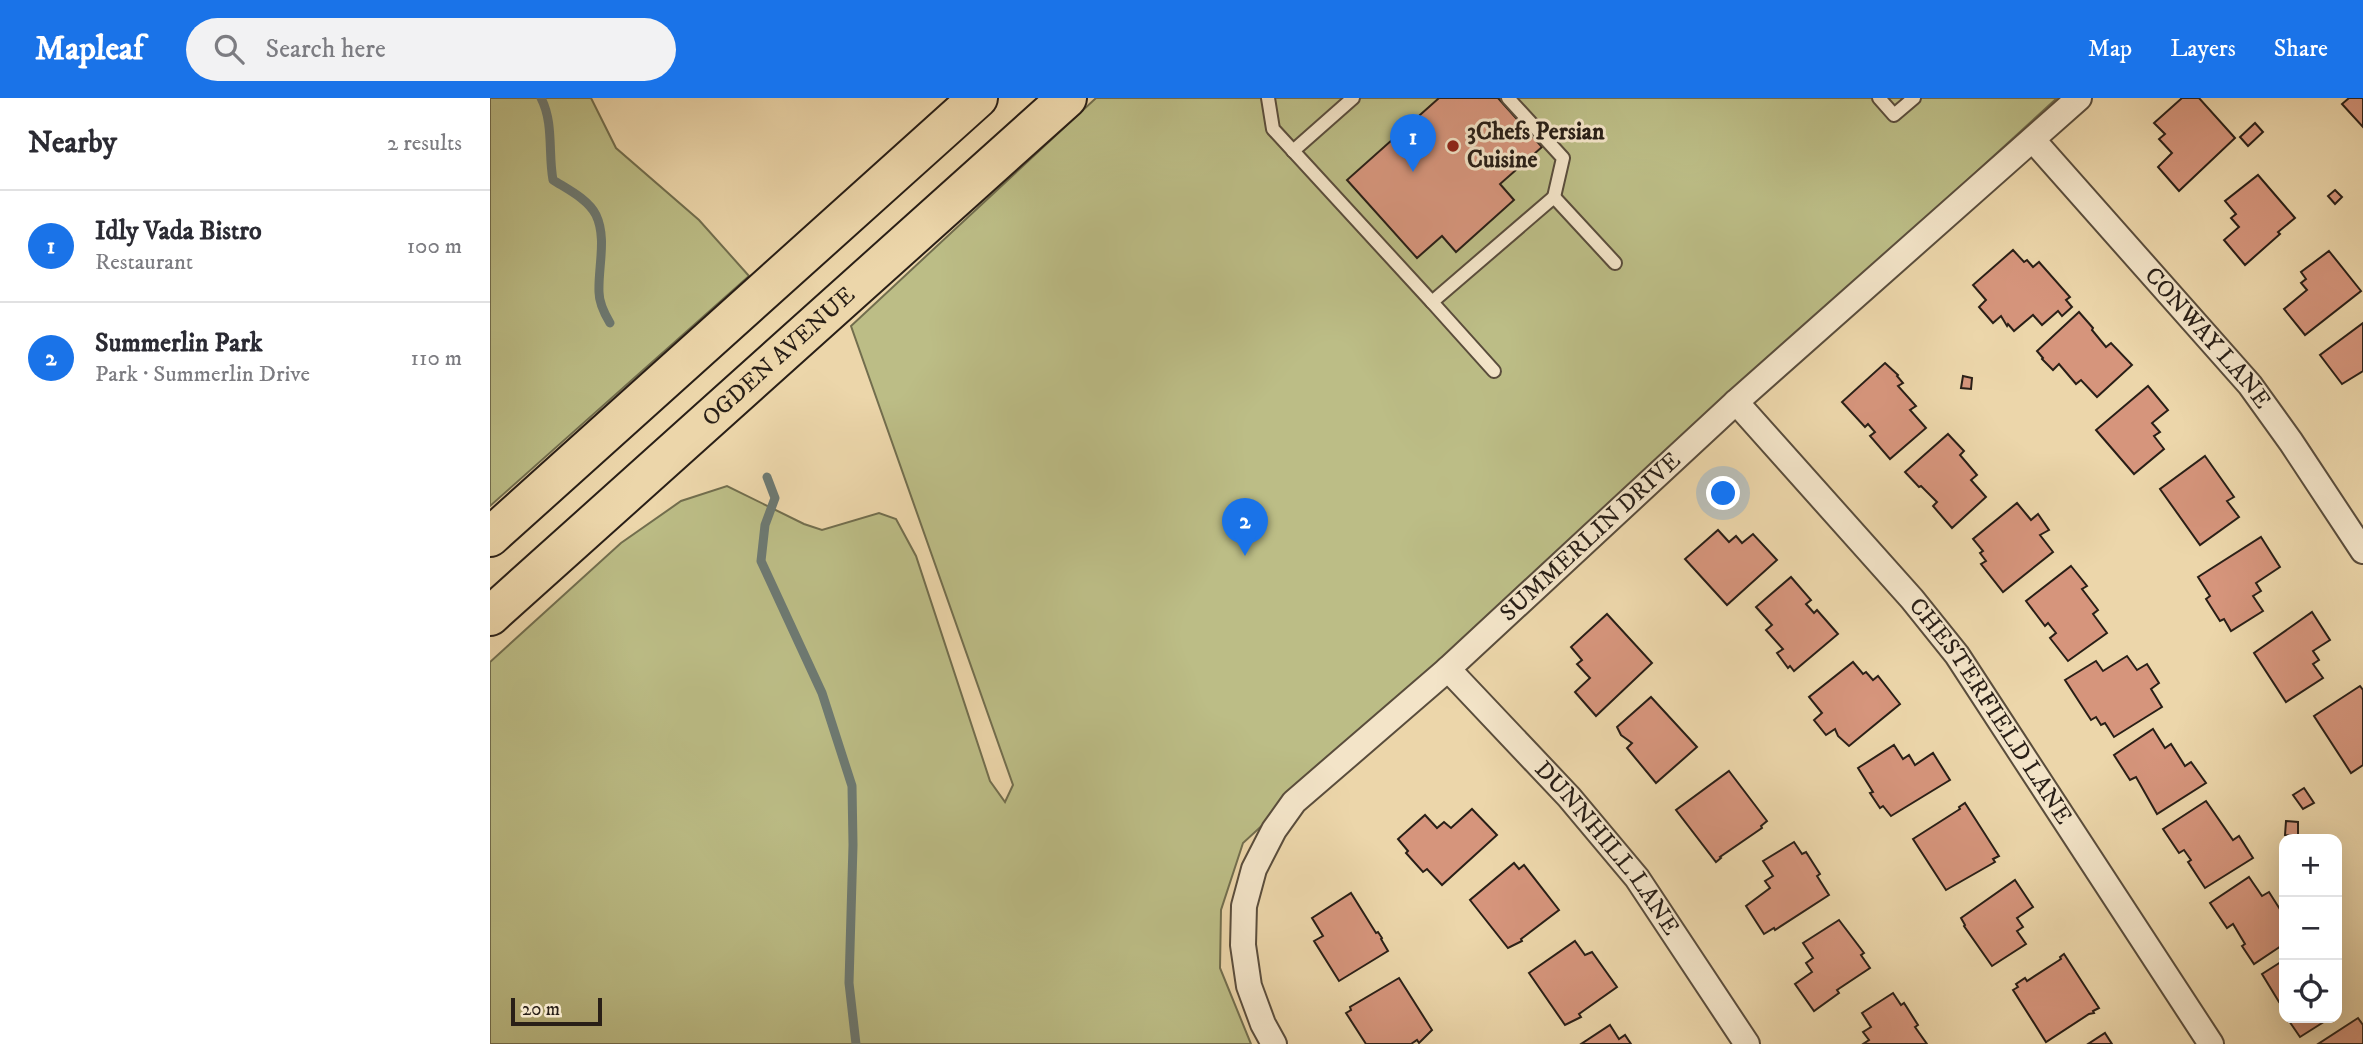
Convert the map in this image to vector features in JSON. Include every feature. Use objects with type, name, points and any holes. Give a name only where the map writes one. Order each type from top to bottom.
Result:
[{"type":"main road","points":[[490,537],[978,98]]},
{"type":"main road","name":"OGDEN AVENUE","points":[[490,616],[1067,98]]},
{"type":"street","name":"SUMMERLIN DRIVE","points":[[1274,1044],[1263,1024],[1249,986],[1243,945],[1244,906],[1254,869],[1274,830],[1294,802],[1448,669],[1736,402],[2079,98]]},
{"type":"street","name":"CONWAY LANE","points":[[2033,140],[2250,385],[2363,551]]},
{"type":"street","name":"CHESTERFIELD LANE","points":[[1736,402],[1912,599],[1957,655],[2211,1044]]},
{"type":"street","name":"DUNNHILL LANE","points":[[1448,669],[1569,797],[1637,878],[1747,1044]]},
{"type":"lane","points":[[1268,98],[1273,129],[1494,371]]},
{"type":"lane","points":[[1293,152],[1353,98]]},
{"type":"lane","points":[[1432,302],[1554,197],[1563,158],[1508,98]]},
{"type":"lane","points":[[1879,98],[1894,115],[1914,98]]},
{"type":"lane","points":[[1554,197],[1615,263]]},
{"type":"green space","points":[[490,98],[591,98],[616,148],[699,220],[749,276],[490,506]]},
{"type":"green space","points":[[1096,98],[2057,98],[1243,843],[1221,910],[1220,968],[1251,1044],[490,1044],[490,662],[621,543],[681,501],[727,486],[804,524],[822,530],[879,513],[896,519],[916,556],[990,781],[1005,802],[1013,785],[851,326]]},
{"type":"building","points":[[1439,98],[1498,98],[1542,147],[1500,184],[1514,200],[1456,252],[1442,236],[1417,258],[1347,180]]},
{"type":"building","points":[[2182,98],[2199,98],[2235,138],[2179,191],[2158,167],[2172,153],[2159,139],[2165,134],[2154,123]]},
{"type":"building","points":[[2349,98],[2363,98],[2363,127],[2342,104]]},
{"type":"building","points":[[2255,123],[2263,132],[2248,146],[2240,137]]},
{"type":"building","points":[[2258,175],[2295,218],[2245,265],[2224,240],[2239,227],[2231,218],[2236,214],[2225,201]]},
{"type":"building","points":[[2335,190],[2342,197],[2335,204],[2328,196]]},
{"type":"building","points":[[2013,250],[2033,267],[2039,262],[2070,297],[2066,300],[2072,307],[2062,316],[2058,311],[2042,325],[2033,315],[2014,331],[2001,316],[1993,323],[1979,307],[1986,300],[1973,285]]},
{"type":"building","points":[[2329,251],[2361,291],[2305,335],[2284,309],[2307,290],[2301,283],[2306,279],[2301,272]]},
{"type":"building","points":[[2079,312],[2106,347],[2111,343],[2132,365],[2097,397],[2081,380],[2076,384],[2059,364],[2053,370],[2037,351]]},
{"type":"building","points":[[2363,323],[2363,371],[2342,384],[2320,355]]},
{"type":"building","points":[[1885,363],[1898,375],[1903,383],[1898,386],[1916,406],[1910,410],[1926,428],[1890,459],[1870,436],[1875,432],[1868,424],[1865,427],[1842,402]]},
{"type":"building","points":[[1963,376],[1972,378],[1971,389],[1961,388]]},
{"type":"building","points":[[2148,386],[2168,410],[2152,423],[2160,432],[2154,436],[2164,449],[2134,474],[2096,430]]},
{"type":"building","points":[[1948,434],[1964,451],[1960,455],[1977,475],[1971,480],[1986,497],[1952,528],[1933,506],[1937,502],[1905,472]]},
{"type":"building","points":[[2205,456],[2234,497],[2227,501],[2239,517],[2200,545],[2160,489]]},
{"type":"building","points":[[2017,503],[2031,520],[2038,514],[2049,530],[2040,535],[2053,552],[2003,592],[1981,564],[1986,561],[1980,553],[1983,551],[1973,539]]},
{"type":"building","points":[[1718,530],[1729,542],[1736,536],[1742,543],[1753,534],[1777,560],[1727,605],[1685,559]]},
{"type":"building","points":[[2261,537],[2280,567],[2256,583],[2261,591],[2253,596],[2263,611],[2231,631],[2224,619],[2220,621],[2206,599],[2210,596],[2198,577]]},
{"type":"building","points":[[2071,566],[2087,586],[2082,589],[2098,610],[2093,614],[2107,633],[2068,661],[2050,638],[2056,633],[2048,623],[2045,626],[2026,601]]},
{"type":"building","points":[[1791,577],[1811,600],[1806,604],[1814,613],[1817,610],[1838,634],[1794,671],[1790,666],[1788,668],[1777,653],[1783,649],[1766,630],[1772,625],[1756,607]]},
{"type":"building","points":[[2312,612],[2330,640],[2313,651],[2319,660],[2313,664],[2323,678],[2286,702],[2254,653]]},
{"type":"building","points":[[1607,614],[1652,663],[1596,716],[1575,692],[1590,678],[1577,664],[1582,660],[1571,647]]},
{"type":"building","points":[[2127,656],[2137,670],[2147,664],[2159,683],[2151,689],[2162,707],[2114,737],[2105,723],[2101,725],[2096,717],[2091,720],[2065,680],[2096,661],[2103,671]]},
{"type":"building","points":[[1853,662],[1863,674],[1866,672],[1873,680],[1878,676],[1900,704],[1849,746],[1838,736],[1835,729],[1826,735],[1814,720],[1822,713],[1809,697]]},
{"type":"building","points":[[2360,686],[2363,690],[2363,765],[2351,773],[2314,716]]},
{"type":"building","points":[[1651,697],[1697,747],[1656,783],[1627,748],[1632,743],[1621,735],[1617,727]]},
{"type":"building","points":[[2153,729],[2165,748],[2171,744],[2185,766],[2191,762],[2206,783],[2157,814],[2136,777],[2130,780],[2114,755]]},
{"type":"building","points":[[1894,745],[1903,759],[1909,755],[1915,765],[1933,753],[1950,780],[1891,816],[1883,806],[1880,808],[1858,768]]},
{"type":"building","points":[[1729,771],[1767,821],[1762,828],[1716,862],[1676,810]]},
{"type":"building","points":[[2304,788],[2314,803],[2303,809],[2293,795]]},
{"type":"building","points":[[2206,801],[2233,840],[2239,836],[2253,858],[2205,888],[2188,862],[2191,860],[2184,850],[2179,853],[2163,829]]},
{"type":"building","points":[[1965,803],[1999,856],[1993,859],[1995,862],[1946,890],[1913,839]]},
{"type":"building","points":[[1472,809],[1497,835],[1442,885],[1427,869],[1423,872],[1398,839],[1425,815],[1437,828],[1444,822],[1451,828]]},
{"type":"building","points":[[2286,821],[2298,822],[2298,834],[2285,834]]},
{"type":"building","points":[[1794,842],[1802,854],[1806,852],[1829,895],[1775,930],[1774,928],[1764,934],[1746,906],[1770,888],[1765,881],[1773,876],[1763,861]]},
{"type":"building","points":[[1514,863],[1519,869],[1524,865],[1559,910],[1521,939],[1522,941],[1508,948],[1470,900]]},
{"type":"building","points":[[2249,877],[2262,896],[2269,892],[2279,908],[2279,947],[2254,964],[2242,946],[2245,944],[2233,924],[2227,928],[2210,903]]},
{"type":"building","points":[[2015,880],[2033,907],[2017,918],[2023,927],[2017,931],[2026,944],[1992,966],[1961,918]]},
{"type":"building","points":[[1351,893],[1388,951],[1339,981],[1314,941],[1323,936],[1312,918]]},
{"type":"building","points":[[1839,920],[1864,953],[1861,955],[1870,968],[1837,990],[1839,993],[1814,1011],[1795,984],[1812,972],[1806,963],[1813,958],[1803,943]]},
{"type":"building","points":[[1575,941],[1585,955],[1592,952],[1617,987],[1579,1014],[1581,1017],[1565,1025],[1529,973]]},
{"type":"building","points":[[2064,954],[2099,1008],[2046,1042],[2013,990],[2018,987],[2016,984],[2025,978],[2027,981],[2061,959]]},
{"type":"building","points":[[2279,963],[2279,1002],[2262,974]]},
{"type":"building","points":[[1399,978],[1432,1030],[1419,1043],[1417,1040],[1411,1044],[1366,1044],[1346,1013],[1351,1010],[1350,1007]]},
{"type":"building","points":[[1893,993],[1901,1005],[1904,1003],[1918,1025],[1915,1027],[1927,1044],[1863,1044],[1869,1040],[1863,1032],[1871,1027],[1862,1013]]},
{"type":"building","points":[[2358,1018],[2363,1025],[2363,1044],[2318,1044]]},
{"type":"building","points":[[2290,1023],[2322,1023],[2300,1037]]},
{"type":"building","points":[[1610,1025],[1619,1039],[1625,1035],[1631,1044],[1581,1044]]},
{"type":"building","points":[[2105,1033],[2112,1044],[2088,1044]]},
{"type":"waterway","points":[[541,98],[548,118],[553,180],[588,204],[599,224],[602,243],[599,296],[610,323]]},
{"type":"waterway","points":[[767,477],[775,498],[765,525],[761,561],[822,693],[852,786],[849,983],[856,1044]]},
{"type":"place","name":"3Chefs Persian Cuisine","points":[[1453,146]]},
{"type":"place","name":"Idly Vada Bistro","points":[[1413,172]]},
{"type":"place","name":"Summerlin Park","points":[[1245,556]]}]
